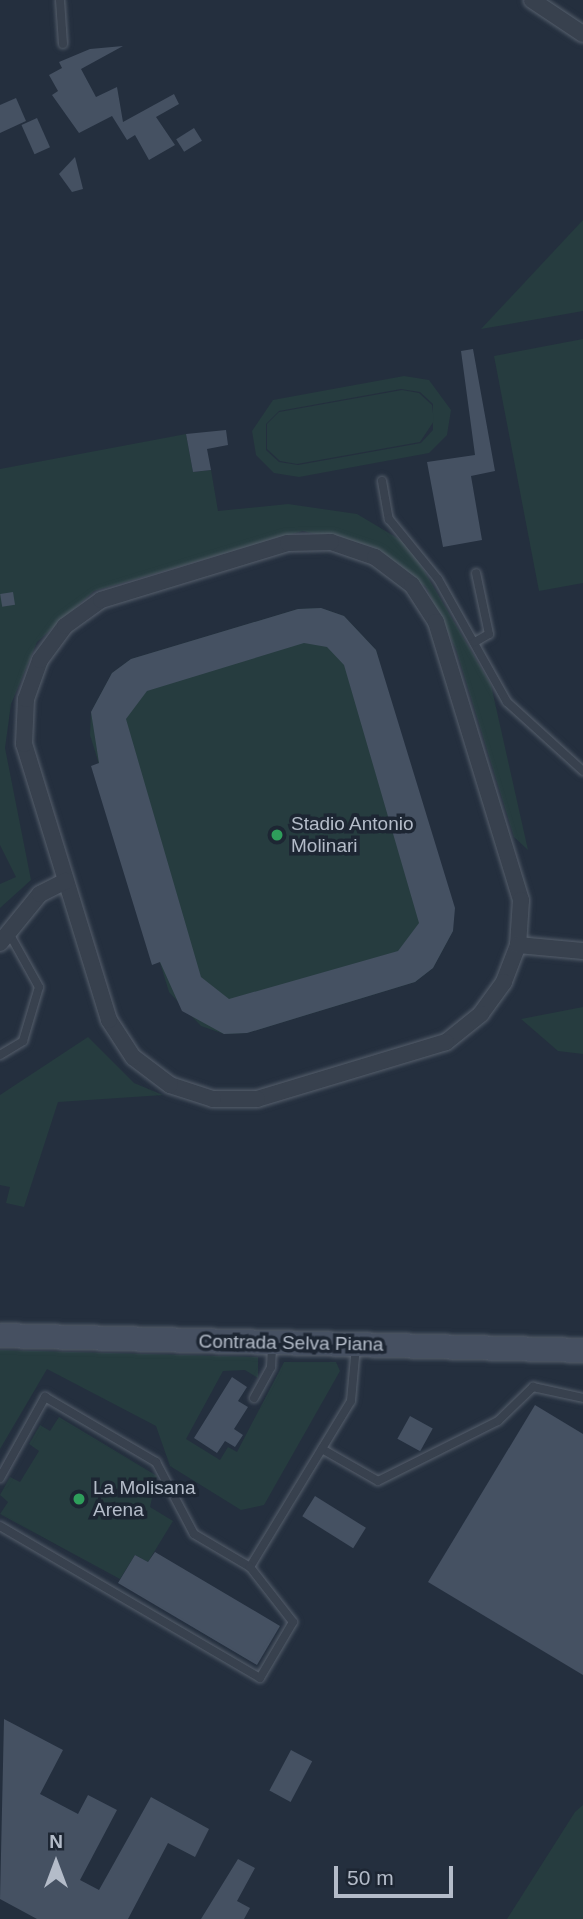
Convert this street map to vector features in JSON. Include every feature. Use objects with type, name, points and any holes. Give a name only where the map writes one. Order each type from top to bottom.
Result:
[{"type":"street","points":[[532,0],[583,34]]},
{"type":"street","points":[[331,542],[375,557],[412,585],[436,622],[521,900],[518,945],[504,982],[481,1014],[446,1042],[257,1099],[214,1099],[170,1085],[133,1057],[109,1020],[66,881],[24,744],[26,699],[40,660],[65,626],[101,600],[288,543],[331,542]]},
{"type":"street","points":[[4,938],[40,894],[66,881]]},
{"type":"street","points":[[518,945],[583,951]]},
{"type":"street","name":"Contrada Selva Piana","points":[[0,1335],[583,1350]]},
{"type":"lane","points":[[60,0],[62,44]]},
{"type":"lane","points":[[382,481],[389,519],[431,569],[507,702],[583,771]]},
{"type":"lane","points":[[475,642],[489,634],[476,573]]},
{"type":"lane","points":[[0,1055],[23,1041],[39,987],[4,938]]},
{"type":"lane","points":[[254,1398],[271,1367],[272,1342]]},
{"type":"lane","points":[[250,1567],[351,1401],[356,1344]]},
{"type":"lane","points":[[322,1449],[378,1481],[498,1421],[533,1387],[583,1398]]},
{"type":"lane","points":[[0,1478],[45,1397],[156,1462],[194,1534],[250,1567],[293,1622],[260,1678],[0,1526]]},
{"type":"green space","points":[[583,220],[583,311],[481,329]]},
{"type":"green space","points":[[583,339],[583,583],[539,591],[494,356]]},
{"type":"green space","points":[[404,376],[429,380],[451,410],[447,435],[429,453],[299,477],[274,473],[256,455],[252,431],[273,400]],"holes":[[[401,389],[420,392],[433,404],[433,430],[421,443],[298,465],[279,462],[266,450],[266,424],[279,411]]]},
{"type":"green space","points":[[402,390],[419,393],[432,405],[434,421],[420,442],[297,464],[280,461],[267,449],[267,424],[279,412]]},
{"type":"green space","points":[[186,434],[193,472],[211,470],[218,511],[288,504],[357,514],[409,545],[491,685],[528,850],[514,837],[456,649],[426,587],[373,547],[303,531],[94,591],[37,642],[11,704],[5,748],[31,880],[0,908],[0,884],[16,877],[0,845],[0,469]]},
{"type":"green space","name":"Stadio Antonio Molinari","points":[[321,608],[344,616],[376,650],[453,931],[433,968],[415,982],[247,1033],[224,1034],[201,1026],[169,992],[90,735],[91,712],[112,673],[131,659],[298,609]]},
{"type":"green space","points":[[583,1007],[583,1054],[558,1051],[521,1019]]},
{"type":"green space","points":[[88,1037],[134,1083],[163,1095],[58,1102],[24,1207],[6,1203],[10,1187],[0,1185],[0,1095]]},
{"type":"green space","points":[[0,1350],[258,1357],[258,1378],[245,1370],[223,1371],[186,1439],[220,1460],[228,1447],[237,1452],[284,1362],[336,1362],[340,1371],[264,1505],[241,1510],[170,1466],[156,1426],[47,1369],[0,1449]]},
{"type":"green space","name":"La Molisana Arena","points":[[59,1417],[157,1476],[150,1507],[173,1521],[148,1562],[135,1555],[120,1579],[0,1514],[8,1502],[0,1495],[10,1477],[20,1482],[39,1451],[29,1444],[40,1425],[50,1431]]},
{"type":"green space","points":[[583,1805],[583,1919],[507,1919],[575,1812]]},
{"type":"building","points":[[123,46],[81,69],[96,97],[117,87],[123,122],[174,94],[179,104],[156,117],[175,145],[149,160],[135,135],[127,140],[112,116],[79,133],[52,95],[58,91],[49,75],[62,68],[59,62],[90,49]]},
{"type":"building","points":[[16,98],[26,121],[0,133],[0,105]]},
{"type":"building","points":[[37,118],[50,147],[34,154],[21,125]]},
{"type":"building","points":[[194,128],[202,141],[184,152],[176,139]]},
{"type":"building","points":[[75,157],[83,189],[72,192],[59,174]]},
{"type":"building","points":[[473,349],[495,471],[471,476],[482,540],[443,547],[427,462],[475,455],[461,351]]},
{"type":"building","points":[[226,430],[228,445],[207,449],[211,470],[193,472],[186,434]]},
{"type":"building","points":[[13,592],[15,605],[2,607],[0,594]]},
{"type":"building","points":[[321,608],[344,616],[376,650],[455,908],[453,931],[433,968],[415,982],[247,1033],[224,1034],[182,1011],[160,962],[152,965],[91,766],[99,763],[91,712],[112,673],[131,659],[298,609]],"holes":[[[304,643],[327,647],[344,665],[419,923],[398,951],[229,999],[201,977],[126,719],[147,691]]]},
{"type":"building","points":[[232,1377],[247,1387],[238,1401],[248,1407],[234,1429],[243,1435],[235,1447],[225,1441],[217,1453],[194,1438]]},
{"type":"building","points":[[535,1405],[583,1434],[583,1675],[428,1582]]},
{"type":"building","points":[[410,1416],[433,1429],[420,1451],[397,1439]]},
{"type":"building","points":[[315,1496],[366,1528],[353,1548],[302,1516]]},
{"type":"building","points":[[155,1552],[280,1626],[257,1665],[118,1583],[135,1555],[148,1562]]},
{"type":"building","points":[[4,1719],[63,1750],[40,1794],[78,1814],[88,1795],[117,1810],[80,1880],[99,1890],[151,1797],[209,1829],[195,1857],[168,1843],[128,1919],[37,1919],[0,1899]]},
{"type":"building","points":[[291,1750],[312,1761],[291,1802],[269,1791]]},
{"type":"building","points":[[238,1859],[255,1868],[237,1901],[250,1908],[244,1919],[201,1919]]},
{"type":"place","name":"Stadio Antonio Molinari","points":[[277,835]]},
{"type":"place","name":"La Molisana Arena","points":[[79,1499]]}]
